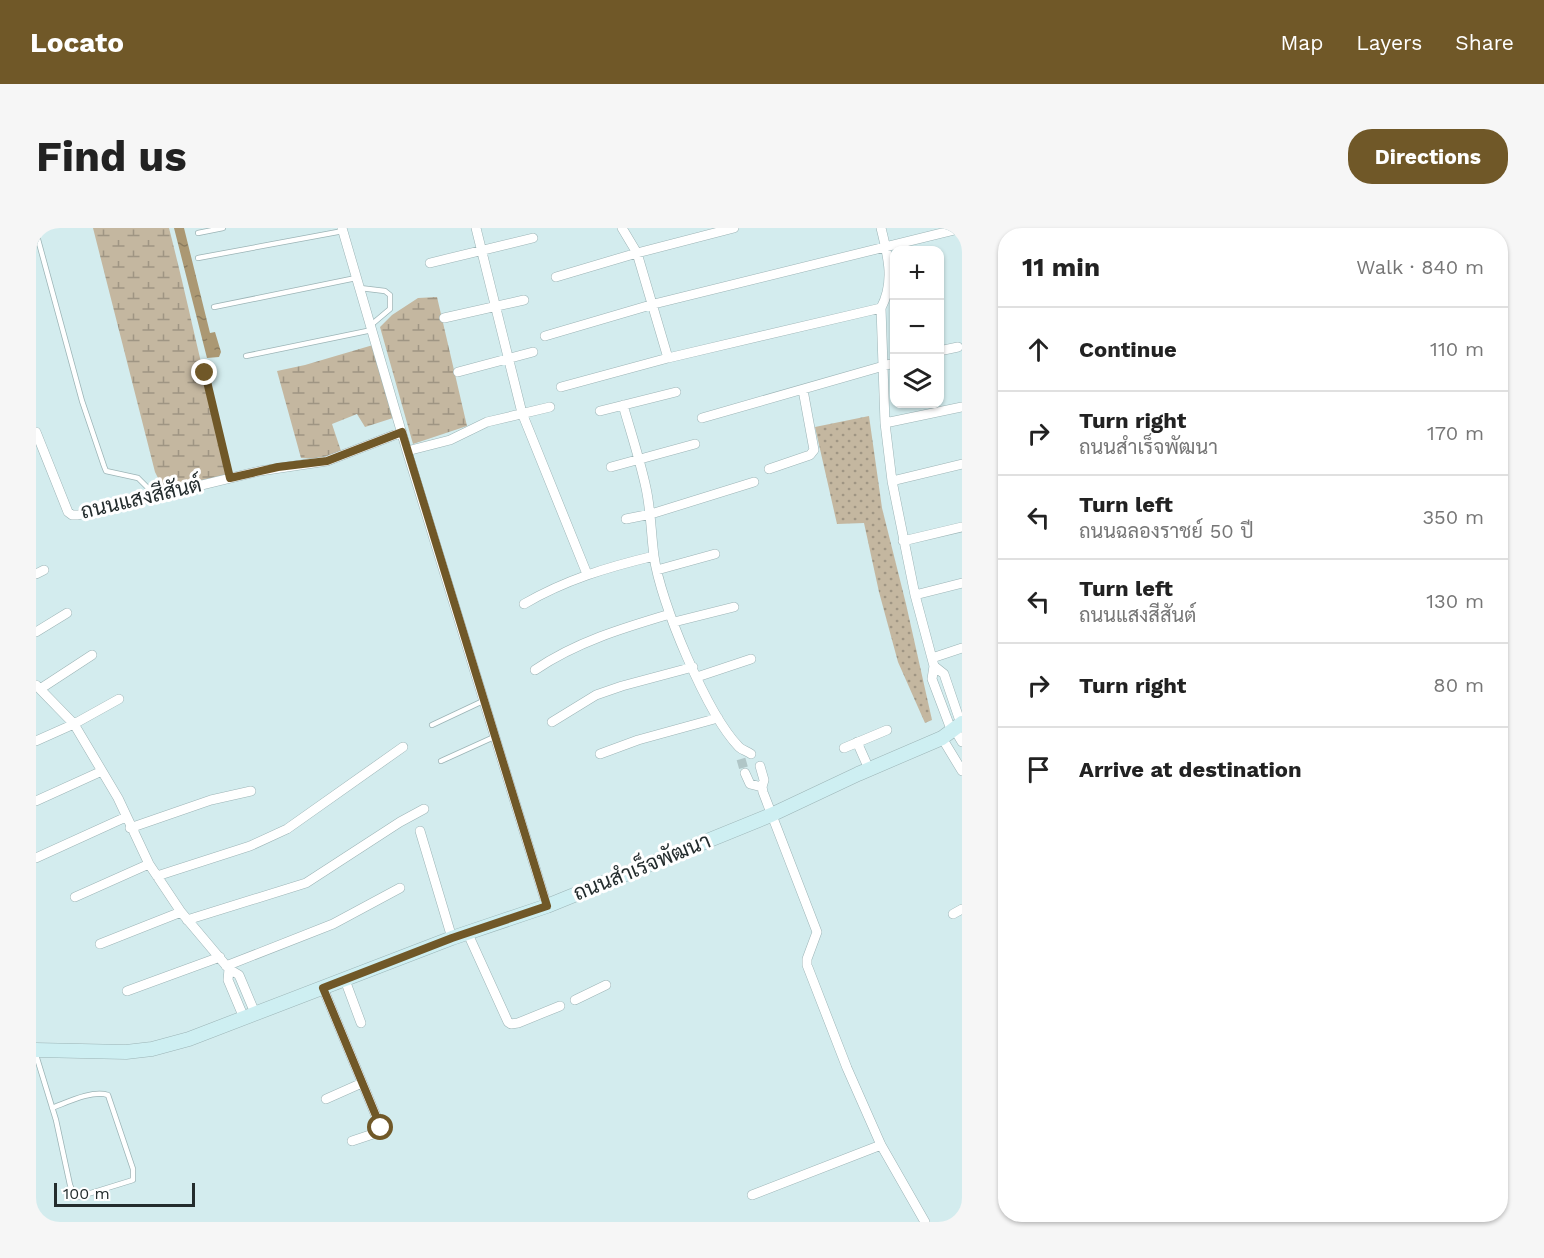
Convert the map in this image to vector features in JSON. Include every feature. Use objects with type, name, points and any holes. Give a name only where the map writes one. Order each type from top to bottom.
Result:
[{"type":"street","points":[[476,228],[522,413],[587,574]]},
{"type":"street","points":[[622,228],[637,253],[654,304],[668,358]]},
{"type":"street","points":[[556,277],[734,228]]},
{"type":"street","points":[[881,228],[890,284]]},
{"type":"street","points":[[544,336],[654,304],[962,228]]},
{"type":"street","points":[[343,230],[407,451],[547,906]]},
{"type":"street","points":[[430,263],[532,238]]},
{"type":"street","points":[[561,387],[668,358],[881,308],[890,298]]},
{"type":"street","points":[[444,318],[524,300]]},
{"type":"street","points":[[881,308],[890,364],[885,423],[892,481],[915,595],[933,662],[944,674],[962,771]]},
{"type":"street","points":[[944,350],[958,347]]},
{"type":"street","points":[[458,372],[533,352]]},
{"type":"street","points":[[702,418],[890,364]]},
{"type":"street","points":[[769,470],[810,455],[814,450],[803,390]]},
{"type":"street","points":[[600,411],[676,392]]},
{"type":"street","points":[[623,405],[646,488],[657,570],[672,618],[697,677],[718,718],[740,748],[751,754]]},
{"type":"street","points":[[407,451],[450,440],[487,422],[550,406]]},
{"type":"street","points":[[885,423],[962,407]]},
{"type":"street","name":"ถนนแสงสีสันต์","points":[[36,432],[68,512],[72,515],[85,514],[278,467],[327,461],[402,432]]},
{"type":"street","points":[[611,467],[695,444]]},
{"type":"street","points":[[892,481],[962,464]]},
{"type":"street","points":[[626,519],[651,514],[754,482]]},
{"type":"street","points":[[903,541],[962,527]]},
{"type":"street","points":[[657,570],[715,554]]},
{"type":"street","points":[[525,604],[543,593],[587,574],[654,556]]},
{"type":"street","points":[[915,595],[962,583]]},
{"type":"street","points":[[535,670],[567,650],[616,630],[734,607]]},
{"type":"street","points":[[36,632],[67,613]]},
{"type":"street","points":[[933,662],[962,648]]},
{"type":"street","points":[[92,655],[38,687],[74,723],[102,771],[148,864],[180,912],[228,968],[239,975],[250,1015]]},
{"type":"street","points":[[697,677],[751,659]]},
{"type":"street","points":[[552,722],[596,695],[693,668]]},
{"type":"street","points":[[36,741],[119,699]]},
{"type":"street","points":[[600,754],[638,740],[718,718]]},
{"type":"street","points":[[844,748],[887,730]]},
{"type":"street","name":"ถนนสำเร็จพัฒนา","points":[[36,1050],[126,1052],[189,1039],[452,938],[547,906],[770,811],[865,760],[956,731]]},
{"type":"street","points":[[856,742],[865,760]]},
{"type":"street","points":[[156,876],[250,846],[287,829],[403,747]]},
{"type":"street","points":[[740,748],[741,759]]},
{"type":"street","points":[[760,766],[764,780],[762,790],[817,932],[807,965],[847,1068],[881,1145],[925,1222]]},
{"type":"street","points":[[36,801],[102,771]]},
{"type":"street","points":[[745,774],[750,784],[762,790]]},
{"type":"street","points":[[130,828],[211,800],[251,791]]},
{"type":"street","points":[[188,920],[306,883],[424,809]]},
{"type":"street","points":[[36,858],[126,817]]},
{"type":"street","points":[[420,831],[452,938]]},
{"type":"street","points":[[75,897],[148,864]]},
{"type":"street","points":[[228,968],[333,924],[400,888]]},
{"type":"street","points":[[100,944],[180,912]]},
{"type":"street","points":[[468,934],[508,1022],[518,1023],[560,1006]]},
{"type":"street","points":[[127,991],[220,957]]},
{"type":"street","points":[[345,980],[361,1023]]},
{"type":"street","points":[[575,1000],[606,985]]},
{"type":"street","points":[[323,988],[381,1128],[379,1132],[352,1141]]},
{"type":"street","points":[[327,1099],[362,1083]]},
{"type":"street","points":[[752,1195],[881,1145]]},
{"type":"lane","points":[[198,233],[223,228]]},
{"type":"lane","points":[[198,258],[343,230]]},
{"type":"lane","points":[[36,232],[82,401],[106,471],[138,478],[156,496]]},
{"type":"lane","points":[[214,307],[357,278]]},
{"type":"lane","points":[[246,356],[372,328],[390,309],[390,295],[385,291],[360,288]]},
{"type":"lane","points":[[205,373],[230,478]]},
{"type":"lane","points":[[432,725],[483,701]]},
{"type":"lane","points":[[441,761],[494,736]]},
{"type":"lane","points":[[36,1055],[52,1108],[70,1185],[75,1196],[133,1180],[133,1168],[108,1095],[103,1093],[52,1108]]},
{"type":"green space","points":[[93,228],[169,228],[228,475],[163,488],[155,472]]},
{"type":"green space","points":[[437,297],[467,426],[413,444],[380,327],[392,315],[418,298]]},
{"type":"green space","points":[[373,345],[393,418],[365,427],[357,414],[332,424],[341,451],[320,459],[301,458],[277,371]]},
{"type":"green space","points":[[869,416],[882,508],[932,720],[925,723],[898,662],[879,592],[864,523],[837,524],[815,427]]},
{"type":"water","points":[[174,228],[184,228],[210,333],[215,332],[221,352],[219,357],[207,358]]},
{"type":"tunnel","points":[[741,759],[745,773]]},
{"type":"route","points":[[205,373],[230,478],[278,467],[327,461],[402,432],[547,906],[452,938],[323,988],[381,1128]]}]
